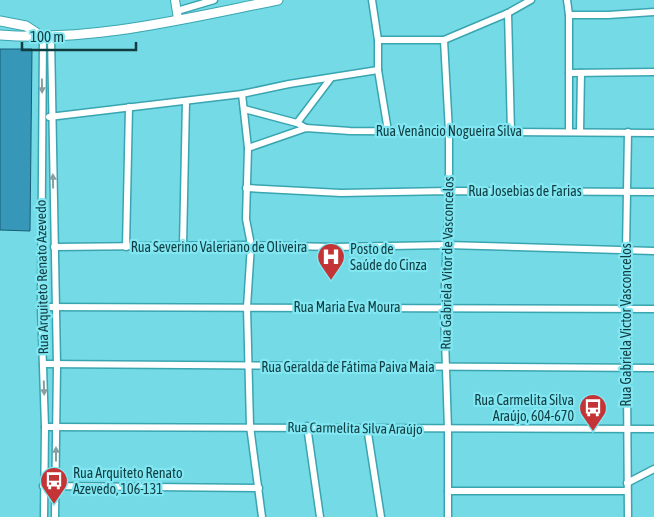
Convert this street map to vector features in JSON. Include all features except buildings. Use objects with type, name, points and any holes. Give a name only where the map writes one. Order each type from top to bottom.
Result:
[{"type":"main road","points":[[0,35],[47,37],[108,31],[177,15],[278,0]]},
{"type":"main road","points":[[0,21],[26,26],[47,37]]},
{"type":"street","points":[[175,0],[177,15],[214,0]]},
{"type":"street","points":[[372,0],[378,40],[378,70],[388,131]]},
{"type":"street","points":[[378,40],[444,40],[508,13],[531,0]]},
{"type":"street","points":[[567,0],[569,15],[569,132]]},
{"type":"street","points":[[569,15],[654,12]]},
{"type":"street","points":[[508,13],[512,132]]},
{"type":"street","name":"Rua Arquiteto Renato Azevedo","points":[[47,37],[52,116],[56,365],[55,517]]},
{"type":"street","name":"Rua Arquiteto Renato Azevedo","points":[[44,517],[45,427],[41,307],[41,152],[47,37]]},
{"type":"street","name":"Rua Gabriela Vitor de Vasconcelos","points":[[444,40],[449,132],[449,191],[444,308],[448,429],[448,517]]},
{"type":"street","points":[[43,117],[242,94],[289,84],[378,70]]},
{"type":"street","points":[[569,73],[654,72]]},
{"type":"street","points":[[580,132],[581,73]]},
{"type":"street","points":[[297,123],[331,78]]},
{"type":"street","points":[[242,94],[248,148],[246,220],[251,245],[247,307],[250,426],[262,517]]},
{"type":"street","points":[[183,246],[186,101]]},
{"type":"street","points":[[126,247],[129,107]]},
{"type":"street","points":[[244,109],[297,123],[306,128]]},
{"type":"street","name":"Rua Venâncio Nogueira Silva","points":[[248,148],[306,128],[350,131],[654,133]]},
{"type":"street","name":"Rua Gabriela Victor Vasconcelos","points":[[628,132],[626,251],[628,517]]},
{"type":"street","name":"Rua Josebias de Farias","points":[[246,188],[341,193],[449,191],[654,192]]},
{"type":"street","name":"Rua Severino Valeriano de Oliveira","points":[[54,247],[251,245],[334,248],[446,245],[654,251]]},
{"type":"street","name":"Rua Maria Eva Moura","points":[[41,307],[654,309]]},
{"type":"street","name":"Rua Geralda de Fátima Paiva Maia","points":[[43,364],[654,368]]},
{"type":"street","points":[[307,426],[320,517]]},
{"type":"street","name":"Rua Carmelita Silva Araújo","points":[[45,427],[307,426],[448,429],[654,429]]},
{"type":"street","points":[[367,427],[380,517]]},
{"type":"street","points":[[627,483],[654,469]]},
{"type":"street","points":[[43,486],[259,488]]},
{"type":"street","points":[[448,490],[627,491]]},
{"type":"place","name":"Posto de Saúde do Cinza","points":[[331,281]]},
{"type":"place","name":"Rua Carmelita Silva Araújo, 604-670","points":[[593,432]]},
{"type":"place","name":"Rua Arquiteto Renato Azevedo, 106-131","points":[[54,505]]}]
